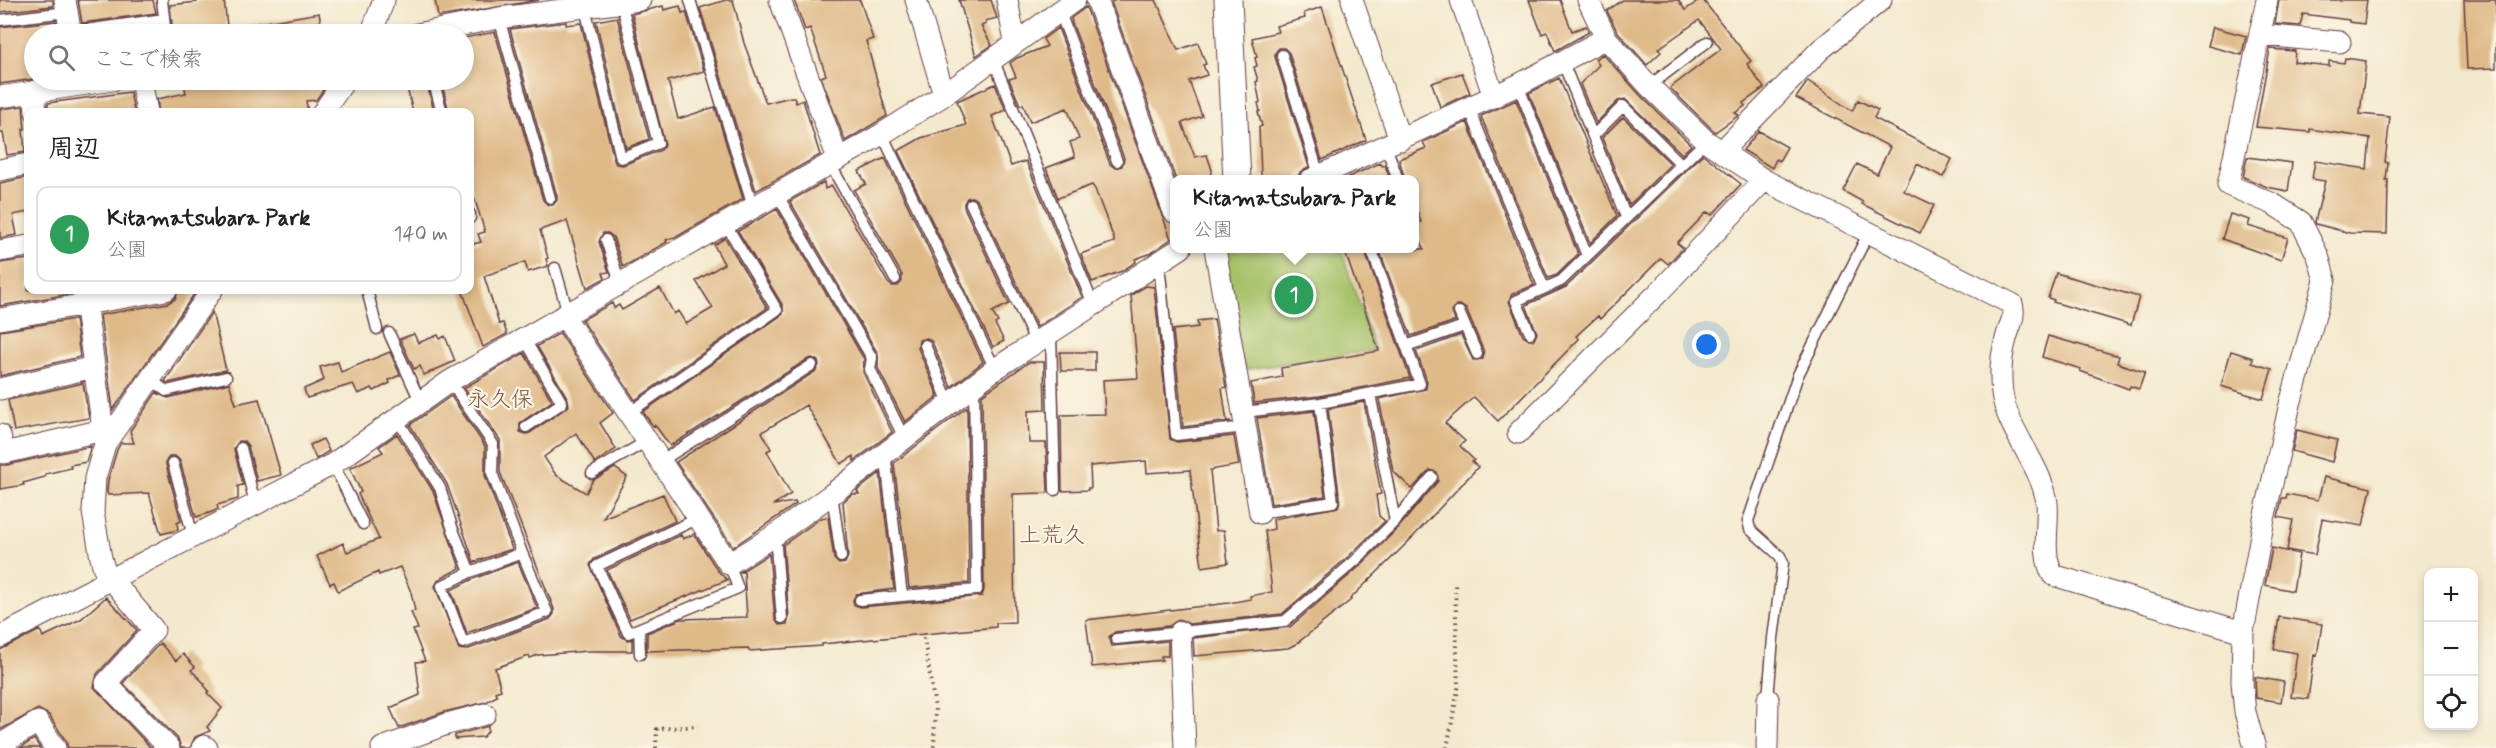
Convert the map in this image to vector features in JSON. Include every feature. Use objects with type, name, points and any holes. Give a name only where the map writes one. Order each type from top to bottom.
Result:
[{"type":"street","points":[[375,24],[384,0]]},
{"type":"street","points":[[780,0],[834,162]]},
{"type":"street","points":[[916,0],[944,95]]},
{"type":"street","points":[[1007,0],[1015,42]]},
{"type":"street","points":[[1097,0],[1170,201]]},
{"type":"street","points":[[1228,0],[1238,175]]},
{"type":"street","points":[[1352,0],[1393,143]]},
{"type":"street","points":[[1461,0],[1494,97]]},
{"type":"street","points":[[1589,0],[1606,38],[1649,87],[1714,146],[1764,180],[2012,304],[2015,314],[2005,340],[2001,369],[2002,395],[2026,452],[2041,480],[2047,502],[2047,554],[2053,575],[2243,632]]},
{"type":"street","points":[[1714,146],[1820,50],[1881,0]]},
{"type":"street","points":[[2255,748],[2245,712],[2242,682],[2243,632],[2264,519],[2290,405],[2325,280],[2318,256],[2301,222],[2272,204],[2228,185],[2268,0]]},
{"type":"street","points":[[470,24],[588,5],[630,1]]},
{"type":"street","points":[[0,637],[333,464],[450,381],[882,134],[944,95],[1067,5]]},
{"type":"street","points":[[2260,35],[2340,42]]},
{"type":"street","points":[[1329,175],[1344,173],[1393,143],[1563,63],[1606,38]]},
{"type":"street","points":[[0,97],[39,90]]},
{"type":"street","points":[[143,90],[146,108]]},
{"type":"street","points":[[328,108],[339,90]]},
{"type":"street","points":[[34,91],[36,108]]},
{"type":"street","points":[[0,170],[24,165]]},
{"type":"street","points":[[1518,433],[1660,291],[1764,180]]},
{"type":"street","points":[[0,251],[24,247]]},
{"type":"street","points":[[566,315],[729,564],[776,535],[832,494],[995,369],[1175,253]]},
{"type":"street","points":[[1216,253],[1260,513]]},
{"type":"street","points":[[0,319],[139,294]]},
{"type":"street","points":[[0,435],[4,453],[104,437],[150,379],[209,294]]},
{"type":"street","points":[[85,302],[104,437],[95,478],[93,512],[101,558],[110,581],[154,630],[106,683],[169,748]]},
{"type":"street","points":[[0,388],[94,367]]},
{"type":"street","points":[[1180,632],[1185,748]]},
{"type":"street","points":[[1767,748],[1768,699]]},
{"type":"street","points":[[382,748],[447,724],[485,714]]},
{"type":"street","points":[[0,745],[38,722],[55,748]]},
{"type":"street","points":[[202,748],[204,746],[207,748]]},
{"type":"lane","points":[[162,0],[165,24]]},
{"type":"lane","points":[[690,0],[753,207]]},
{"type":"lane","points":[[588,5],[621,158],[658,143],[630,1]]},
{"type":"lane","points":[[1067,5],[1117,161]]},
{"type":"lane","points":[[500,18],[550,198]]},
{"type":"lane","points":[[0,20],[164,19]]},
{"type":"lane","points":[[1649,87],[1707,42]]},
{"type":"lane","points":[[1282,55],[1313,175]]},
{"type":"lane","points":[[993,59],[1093,304]]},
{"type":"lane","points":[[1563,63],[1626,217]]},
{"type":"lane","points":[[1518,85],[1587,256]]},
{"type":"lane","points":[[436,90],[441,108]]},
{"type":"lane","points":[[1593,136],[1623,106],[1682,165]]},
{"type":"lane","points":[[1469,108],[1545,288]]},
{"type":"lane","points":[[882,134],[995,369]]},
{"type":"lane","points":[[1393,143],[1397,175]]},
{"type":"lane","points":[[1530,333],[1516,301],[1561,281],[1682,165],[1714,146]]},
{"type":"lane","points":[[834,162],[895,279]]},
{"type":"lane","points":[[777,194],[872,358],[870,369],[904,438]]},
{"type":"lane","points":[[971,204],[1044,338],[1055,490]]},
{"type":"lane","points":[[629,413],[777,310],[725,223]]},
{"type":"lane","points":[[1768,699],[1783,563],[1780,556],[1750,529],[1749,521],[1798,375],[1869,232]]},
{"type":"lane","points":[[606,240],[620,283]]},
{"type":"lane","points":[[1159,263],[1176,435],[1320,403],[1420,384],[1372,253]]},
{"type":"lane","points":[[555,268],[566,315]]},
{"type":"lane","points":[[368,294],[377,329]]},
{"type":"lane","points":[[1459,312],[1477,354]]},
{"type":"lane","points":[[1406,346],[1464,326]]},
{"type":"lane","points":[[389,333],[421,403]]},
{"type":"lane","points":[[524,338],[562,403],[526,427]]},
{"type":"lane","points":[[925,345],[949,403]]},
{"type":"lane","points":[[661,461],[812,364]]},
{"type":"lane","points":[[150,379],[166,391],[226,377]]},
{"type":"lane","points":[[450,381],[493,444],[492,473],[547,612],[462,643],[442,586],[470,572],[522,553]]},
{"type":"lane","points":[[860,600],[977,590],[974,385]]},
{"type":"lane","points":[[1370,394],[1395,521]]},
{"type":"lane","points":[[1260,513],[1333,502],[1320,403]]},
{"type":"lane","points":[[397,419],[440,488],[470,572]]},
{"type":"lane","points":[[592,473],[647,441]]},
{"type":"lane","points":[[241,448],[255,503]]},
{"type":"lane","points":[[885,452],[902,596]]},
{"type":"lane","points":[[173,463],[193,536]]},
{"type":"lane","points":[[333,464],[363,524]]},
{"type":"lane","points":[[1116,639],[1285,621],[1356,561],[1395,521],[1432,477]]},
{"type":"lane","points":[[832,494],[841,558]]},
{"type":"lane","points":[[699,518],[597,566],[628,633],[738,588],[729,564]]},
{"type":"lane","points":[[776,535],[783,618]]},
{"type":"lane","points":[[639,629],[640,654]]},
{"type":"path","points":[[1448,748],[1458,689],[1455,581]]},
{"type":"path","points":[[924,638],[935,708],[934,748]]},
{"type":"path","points":[[656,748],[657,729],[698,726]]},
{"type":"green space","points":[[1224,253],[1342,253],[1375,350],[1244,370]]},
{"type":"building","points":[[0,0],[53,0],[53,6],[0,12]]},
{"type":"building","points":[[78,0],[153,0],[156,13],[82,23]]},
{"type":"building","points":[[196,0],[224,0],[227,24],[172,24],[170,5],[197,2]]},
{"type":"building","points":[[435,0],[539,0],[438,17]]},
{"type":"building","points":[[733,0],[744,43],[766,103],[791,97],[794,97],[796,103],[803,100],[820,155],[756,191],[700,8]]},
{"type":"building","points":[[794,0],[860,0],[873,39],[866,41],[887,116],[845,141],[821,77],[826,75],[810,28],[805,30]]},
{"type":"building","points":[[959,0],[991,0],[997,18],[985,21],[986,24],[981,26],[992,45],[976,56]]},
{"type":"building","points":[[1156,0],[1178,50],[1198,43],[1206,64],[1203,65],[1207,75],[1189,81],[1202,116],[1182,123],[1195,157],[1207,155],[1212,170],[1210,175],[1174,175],[1111,2]]},
{"type":"building","points":[[1529,0],[1560,0],[1572,31],[1586,26],[1589,32],[1555,51],[1547,32],[1542,34]]},
{"type":"building","points":[[1623,0],[1678,0],[1685,10],[1703,0],[1751,61],[1747,64],[1764,88],[1743,103],[1745,106],[1735,113],[1739,115],[1715,132],[1670,88],[1721,49],[1699,20],[1658,49],[1661,52],[1647,65],[1617,31],[1607,11]]},
{"type":"building","points":[[2279,0],[2367,0],[2364,24],[2303,14],[2300,26],[2275,24]]},
{"type":"building","points":[[2464,0],[2496,0],[2496,68],[2467,69]]},
{"type":"building","points":[[663,6],[664,10],[680,6],[682,13],[686,12],[704,71],[668,81],[678,119],[715,107],[743,199],[678,236],[666,240],[667,242],[623,267],[613,237],[608,233],[603,233],[599,242],[609,272],[603,273],[605,278],[587,288],[567,221],[540,230],[548,266],[528,272],[525,262],[484,276],[499,324],[503,323],[507,334],[483,347],[463,294],[474,294],[474,244],[481,242],[478,234],[485,232],[474,197],[474,108],[448,108],[444,90],[474,90],[474,36],[495,32],[543,200],[548,205],[553,205],[557,196],[510,29],[566,22],[566,25],[581,23],[614,160],[616,164],[623,165],[661,150],[665,145],[632,14]]},
{"type":"building","points":[[1086,7],[1170,236],[1170,240],[1149,254],[1135,259],[1136,262],[1122,271],[1092,282],[1081,254],[1114,242],[1095,189],[1092,185],[1058,198],[1046,168],[1075,157],[1070,142],[1079,139],[1067,108],[1030,122],[1009,79],[1016,77],[1010,63],[1047,46],[1043,39],[1058,28],[1110,164],[1115,168],[1122,166],[1124,158],[1071,18]]},
{"type":"building","points":[[1322,7],[1366,140],[1322,160],[1289,53],[1284,48],[1279,48],[1275,57],[1309,167],[1299,175],[1261,175],[1259,127],[1262,126],[1258,112],[1260,102],[1256,82],[1258,81],[1254,67],[1257,66],[1255,58],[1257,57],[1252,38],[1278,32],[1276,26],[1305,18],[1304,13]]},
{"type":"building","points":[[319,13],[321,24],[254,24]]},
{"type":"building","points":[[617,17],[649,139],[626,148],[596,21]]},
{"type":"building","points":[[56,21],[56,24],[28,24]]},
{"type":"building","points":[[24,24],[24,80],[0,84],[0,27]]},
{"type":"building","points":[[2213,27],[2246,36],[2242,55],[2208,46]]},
{"type":"building","points":[[2270,49],[2295,51],[2294,62],[2329,66],[2329,61],[2344,63],[2345,58],[2366,61],[2360,114],[2390,117],[2385,162],[2388,163],[2387,234],[2350,233],[2316,224],[2325,181],[2312,179],[2315,161],[2367,169],[2370,138],[2310,129],[2310,132],[2256,127]]},
{"type":"building","points":[[1603,54],[1640,95],[1691,145],[1682,154],[1625,99],[1618,101],[1596,123],[1580,84],[1599,65],[1595,59]]},
{"type":"building","points":[[1462,73],[1470,93],[1440,107],[1432,83]]},
{"type":"building","points":[[1559,78],[1617,216],[1590,243],[1529,93]]},
{"type":"building","points":[[1808,81],[1852,111],[1858,100],[1878,110],[1874,118],[1952,159],[1943,177],[1917,164],[1904,191],[1934,205],[1920,233],[1862,204],[1863,202],[1843,191],[1857,164],[1877,174],[1890,147],[1796,98]]},
{"type":"building","points":[[995,84],[1006,110],[992,116],[1011,166],[1026,161],[1082,297],[1037,327],[978,201],[972,197],[967,198],[964,207],[1009,304],[992,312],[998,322],[995,324],[1004,341],[993,347],[898,151],[921,138],[966,125],[957,101]]},
{"type":"building","points":[[185,90],[323,90],[316,100],[306,101],[307,108],[158,108],[157,99],[186,93]]},
{"type":"building","points":[[408,90],[428,90],[433,108],[412,108]]},
{"type":"building","points":[[130,92],[133,108],[48,108],[48,103]]},
{"type":"building","points":[[1516,100],[1578,254],[1557,275],[1548,278],[1481,116]]},
{"type":"building","points":[[23,106],[24,152],[7,155],[3,133],[0,133],[0,109]]},
{"type":"building","points":[[1623,117],[1671,164],[1629,205],[1602,138]]},
{"type":"building","points":[[1467,122],[1534,285],[1512,294],[1509,301],[1523,336],[1529,340],[1534,340],[1537,333],[1526,305],[1566,287],[1703,154],[1741,184],[1712,215],[1707,212],[1677,243],[1683,248],[1668,264],[1661,258],[1600,319],[1598,316],[1576,336],[1579,339],[1498,421],[1474,397],[1445,423],[1465,441],[1460,446],[1478,467],[1351,600],[1288,648],[1194,656],[1193,638],[1290,627],[1360,566],[1400,526],[1438,481],[1437,472],[1430,470],[1412,489],[1393,471],[1379,399],[1426,389],[1427,381],[1416,351],[1461,335],[1473,360],[1483,359],[1484,352],[1466,309],[1460,305],[1456,305],[1452,311],[1455,321],[1411,336],[1380,253],[1419,253],[1419,249],[1424,249],[1419,235],[1419,222],[1421,222],[1419,175],[1404,175],[1399,159],[1426,148],[1423,142]]},
{"type":"building","points":[[1759,131],[1787,147],[1779,161],[1776,159],[1772,168],[1743,150]]},
{"type":"building","points":[[2247,157],[2292,163],[2288,191],[2267,187],[2243,177]]},
{"type":"building","points":[[885,158],[983,362],[951,387],[932,342],[927,338],[919,340],[918,348],[938,396],[905,422],[878,368],[878,354],[790,201],[824,182],[825,189],[832,186],[888,283],[898,286],[902,282],[902,275],[854,190],[866,184],[859,171]]},
{"type":"building","points":[[1380,163],[1382,166],[1385,165],[1388,175],[1353,175]]},
{"type":"building","points":[[24,178],[24,213],[13,215],[17,235],[0,238],[0,183]]},
{"type":"building","points":[[777,209],[864,359],[863,372],[892,432],[854,461],[854,456],[841,464],[806,405],[762,432],[771,449],[767,451],[791,494],[773,505],[795,502],[796,504],[733,547],[676,462],[816,371],[818,361],[808,359],[670,446],[643,412],[783,314],[783,306],[738,231]]},
{"type":"building","points":[[2230,214],[2250,220],[2248,226],[2288,238],[2281,260],[2222,239]]},
{"type":"building","points":[[725,238],[767,308],[635,400],[582,320],[612,303],[614,308],[619,305],[622,310],[660,288],[674,314],[678,311],[686,324],[713,308],[696,281],[724,264],[714,245]]},
{"type":"building","points":[[1345,253],[1365,253],[1410,378],[1319,396],[1254,403],[1251,383],[1282,377],[1281,368],[1379,351]]},
{"type":"building","points":[[24,260],[24,294],[70,294],[0,306],[0,263]]},
{"type":"building","points":[[2056,273],[2139,297],[2131,325],[2053,302],[2054,300],[2048,298]]},
{"type":"building","points":[[1146,286],[1154,287],[1170,439],[1177,442],[1234,436],[1239,465],[1210,470],[1216,531],[1224,530],[1228,563],[1202,567],[1190,470],[1147,473],[1146,461],[1090,466],[1091,488],[1062,491],[1061,415],[1105,414],[1103,380],[1138,378],[1131,295]]},
{"type":"building","points":[[177,294],[194,294],[113,410],[100,315],[168,303],[175,299]]},
{"type":"building","points":[[212,312],[226,370],[168,383],[165,381]]},
{"type":"building","points":[[75,319],[80,357],[0,376],[0,331]]},
{"type":"building","points":[[1214,319],[1226,387],[1222,388],[1227,422],[1183,427],[1173,330],[1198,327],[1197,321]]},
{"type":"building","points":[[560,333],[613,413],[600,423],[616,449],[595,463],[576,433],[544,457],[556,475],[586,493],[593,480],[615,468],[627,477],[603,518],[663,494],[675,521],[594,559],[590,565],[621,636],[627,640],[632,639],[632,651],[588,651],[538,655],[530,658],[529,656],[495,668],[501,690],[495,692],[497,696],[486,702],[444,712],[399,728],[390,708],[420,695],[416,662],[425,661],[413,630],[418,629],[411,612],[415,611],[411,592],[400,567],[379,575],[378,572],[338,591],[334,582],[330,584],[317,556],[343,543],[347,552],[379,539],[358,494],[361,492],[350,468],[383,452],[379,447],[397,434],[433,491],[460,568],[439,579],[435,586],[459,649],[466,650],[550,619],[554,614],[554,609],[500,472],[500,440],[464,388],[524,353],[552,401],[520,423],[520,432],[530,433],[569,406],[568,399],[537,346]]},
{"type":"building","points":[[414,334],[418,343],[438,335],[440,339],[445,336],[455,361],[424,375],[420,366],[414,369],[400,339]]},
{"type":"building","points":[[2048,336],[2119,356],[2117,363],[2145,372],[2139,389],[2130,386],[2129,389],[2080,371],[2081,369],[2042,357]]},
{"type":"building","points":[[2231,351],[2253,358],[2252,363],[2272,369],[2263,399],[2221,386]]},
{"type":"building","points":[[390,352],[400,375],[389,380],[390,383],[374,391],[372,388],[358,394],[353,384],[307,398],[304,389],[324,380],[320,367],[338,362],[341,372]]},
{"type":"building","points":[[1060,352],[1095,352],[1095,371],[1061,371]]},
{"type":"building","points":[[1029,362],[1044,362],[1045,410],[1028,411],[1029,443],[1046,443],[1048,491],[1047,493],[1013,494],[1015,622],[996,623],[996,627],[822,644],[822,646],[749,651],[748,648],[647,651],[647,633],[681,619],[747,617],[744,572],[740,572],[769,554],[775,619],[779,625],[787,624],[789,617],[783,545],[821,518],[828,517],[834,559],[839,564],[845,563],[848,556],[843,502],[852,494],[859,494],[857,491],[880,473],[894,589],[856,594],[853,600],[854,605],[861,607],[982,596],[984,590],[982,395]]},
{"type":"building","points":[[83,383],[89,418],[14,431],[8,400]]},
{"type":"building","points":[[229,383],[236,404],[259,399],[281,475],[257,481],[248,446],[244,441],[239,441],[234,449],[243,485],[238,486],[238,499],[217,505],[218,509],[196,517],[180,461],[175,456],[170,456],[166,465],[181,521],[177,523],[178,530],[161,534],[149,493],[108,495],[108,480],[117,450],[121,443],[134,443],[130,431],[156,393],[168,398]]},
{"type":"building","points":[[451,396],[485,446],[485,475],[512,549],[474,562],[447,484],[410,425]]},
{"type":"building","points":[[1364,402],[1381,494],[1376,495],[1379,516],[1385,521],[1282,614],[1189,624],[1179,619],[1169,626],[1115,632],[1109,637],[1112,646],[1168,641],[1168,656],[1161,656],[1162,660],[1092,667],[1086,620],[1229,603],[1272,592],[1265,531],[1274,529],[1273,519],[1338,507],[1340,501],[1328,409]]},
{"type":"building","points":[[967,407],[969,583],[909,588],[894,463]]},
{"type":"building","points":[[1314,411],[1325,496],[1271,504],[1257,418]]},
{"type":"building","points":[[2297,430],[2337,440],[2332,462],[2292,451]]},
{"type":"building","points":[[323,439],[329,451],[316,459],[310,445]]},
{"type":"building","points":[[91,446],[86,462],[45,474],[45,477],[23,483],[24,485],[0,489],[0,465]]},
{"type":"building","points":[[2324,477],[2371,488],[2363,526],[2322,519],[2315,555],[2287,550],[2293,520],[2278,517],[2282,498],[2286,498],[2287,494],[2318,500]]},
{"type":"building","points":[[694,534],[718,571],[727,580],[630,619],[607,570],[681,535],[683,539]]},
{"type":"building","points":[[2272,548],[2299,554],[2293,591],[2265,585]]},
{"type":"building","points":[[518,562],[537,608],[467,633],[451,590]]},
{"type":"building","points":[[106,597],[137,630],[97,674],[94,687],[151,748],[68,748],[49,715],[38,709],[0,730],[0,650],[40,630],[43,637],[81,619]]},
{"type":"building","points":[[2279,617],[2322,624],[2317,656],[2314,655],[2308,699],[2291,697],[2297,653],[2274,649]]},
{"type":"building","points":[[160,643],[176,661],[183,654],[195,667],[191,670],[205,684],[209,691],[207,693],[222,708],[207,727],[210,731],[195,737],[190,748],[181,748],[178,739],[123,683]]},
{"type":"building","points":[[2255,677],[2284,682],[2281,702],[2256,698]]},
{"type":"building","points":[[488,726],[488,731],[483,737],[455,739],[455,735]]},
{"type":"building","points":[[34,739],[40,748],[20,748]]},
{"type":"place","name":"Kitamatsubara Park","points":[[1294,295]]},
{"type":"district","name":"永久保","points":[[500,398]]},
{"type":"district","name":"上荒久","points":[[1052,534]]}]
